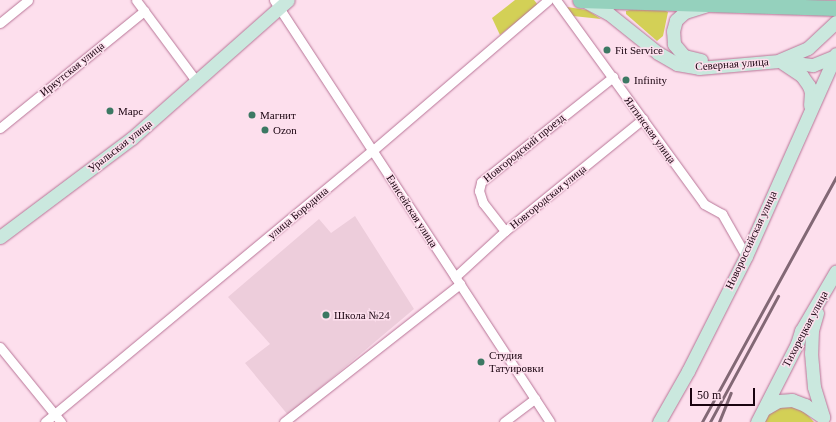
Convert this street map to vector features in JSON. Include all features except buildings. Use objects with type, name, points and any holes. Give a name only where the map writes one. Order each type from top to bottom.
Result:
[{"type":"main road","name":"Северная улица","points":[[583,0],[836,8]]},
{"type":"main road","name":"Северная улица","points":[[583,0],[608,12],[658,53],[677,64],[699,68],[779,61],[813,65],[836,55]]},
{"type":"main road","name":"Уральская улица","points":[[0,237],[132,138],[197,82],[280,3]]},
{"type":"main road","points":[[711,5],[685,12],[676,20],[673,30],[674,44],[684,56],[694,60],[751,63]]},
{"type":"main road","name":"Северная улица","points":[[779,61],[808,48],[836,22]]},
{"type":"main road","name":"Новороссийская улица","points":[[659,422],[688,371],[746,256],[808,114],[836,55]]},
{"type":"main road","name":"Северная улица","points":[[779,61],[802,76],[809,86],[812,92],[808,114]]},
{"type":"main road","name":"Тихорецкая улица","points":[[757,422],[798,344],[801,330],[836,271]]},
{"type":"main road","name":"Тихорецкая улица","points":[[825,420],[814,387],[810,353],[814,319],[836,280]]},
{"type":"main road","points":[[764,409],[778,401],[792,400],[805,405],[825,420]]},
{"type":"street","points":[[0,23],[28,0]]},
{"type":"street","points":[[136,0],[197,82]]},
{"type":"street","name":"улица Бородина","points":[[45,422],[372,151],[548,0]]},
{"type":"street","name":"Ялтинская улица","points":[[556,0],[704,204],[722,214],[746,256]]},
{"type":"street","name":"Енисейская улица","points":[[280,3],[372,151],[550,422]]},
{"type":"street","name":"Иркутская улица","points":[[0,128],[144,11]]},
{"type":"street","name":"Новгородский проезд","points":[[505,231],[483,203],[479,191],[481,182],[613,77]]},
{"type":"street","name":"Новгородская улица","points":[[284,422],[458,280],[505,231],[643,119]]},
{"type":"street","points":[[0,347],[61,422]]},
{"type":"street","points":[[504,422],[535,399]]},
{"type":"shaded area","points":[[515,0],[534,0],[538,5],[500,35],[492,18]]},
{"type":"shaded area","points":[[567,7],[587,10],[601,19],[573,16]]},
{"type":"shaded area","points":[[630,10],[664,10],[668,12],[663,36],[657,41],[626,14],[626,11]]},
{"type":"shaded area","name":"Школа №24","points":[[355,216],[414,309],[288,415],[245,363],[270,344],[228,297],[319,219],[331,233]]},
{"type":"shaded area","points":[[791,405],[802,409],[814,422],[763,422],[764,418],[777,407]]},
{"type":"railway","points":[[702,422],[836,177]]},
{"type":"railway","points":[[710,422],[778,296]]},
{"type":"railway","points":[[719,422],[731,393]]},
{"type":"place","name":"Fit Service","points":[[607,50]]},
{"type":"place","name":"Infinity","points":[[626,80]]},
{"type":"place","name":"Марс","points":[[110,111]]},
{"type":"place","name":"Магнит","points":[[252,115]]},
{"type":"place","name":"Ozon","points":[[265,130]]},
{"type":"place","name":"Школа №24","points":[[326,315]]},
{"type":"place","name":"Студия Татуировки","points":[[481,362]]}]
